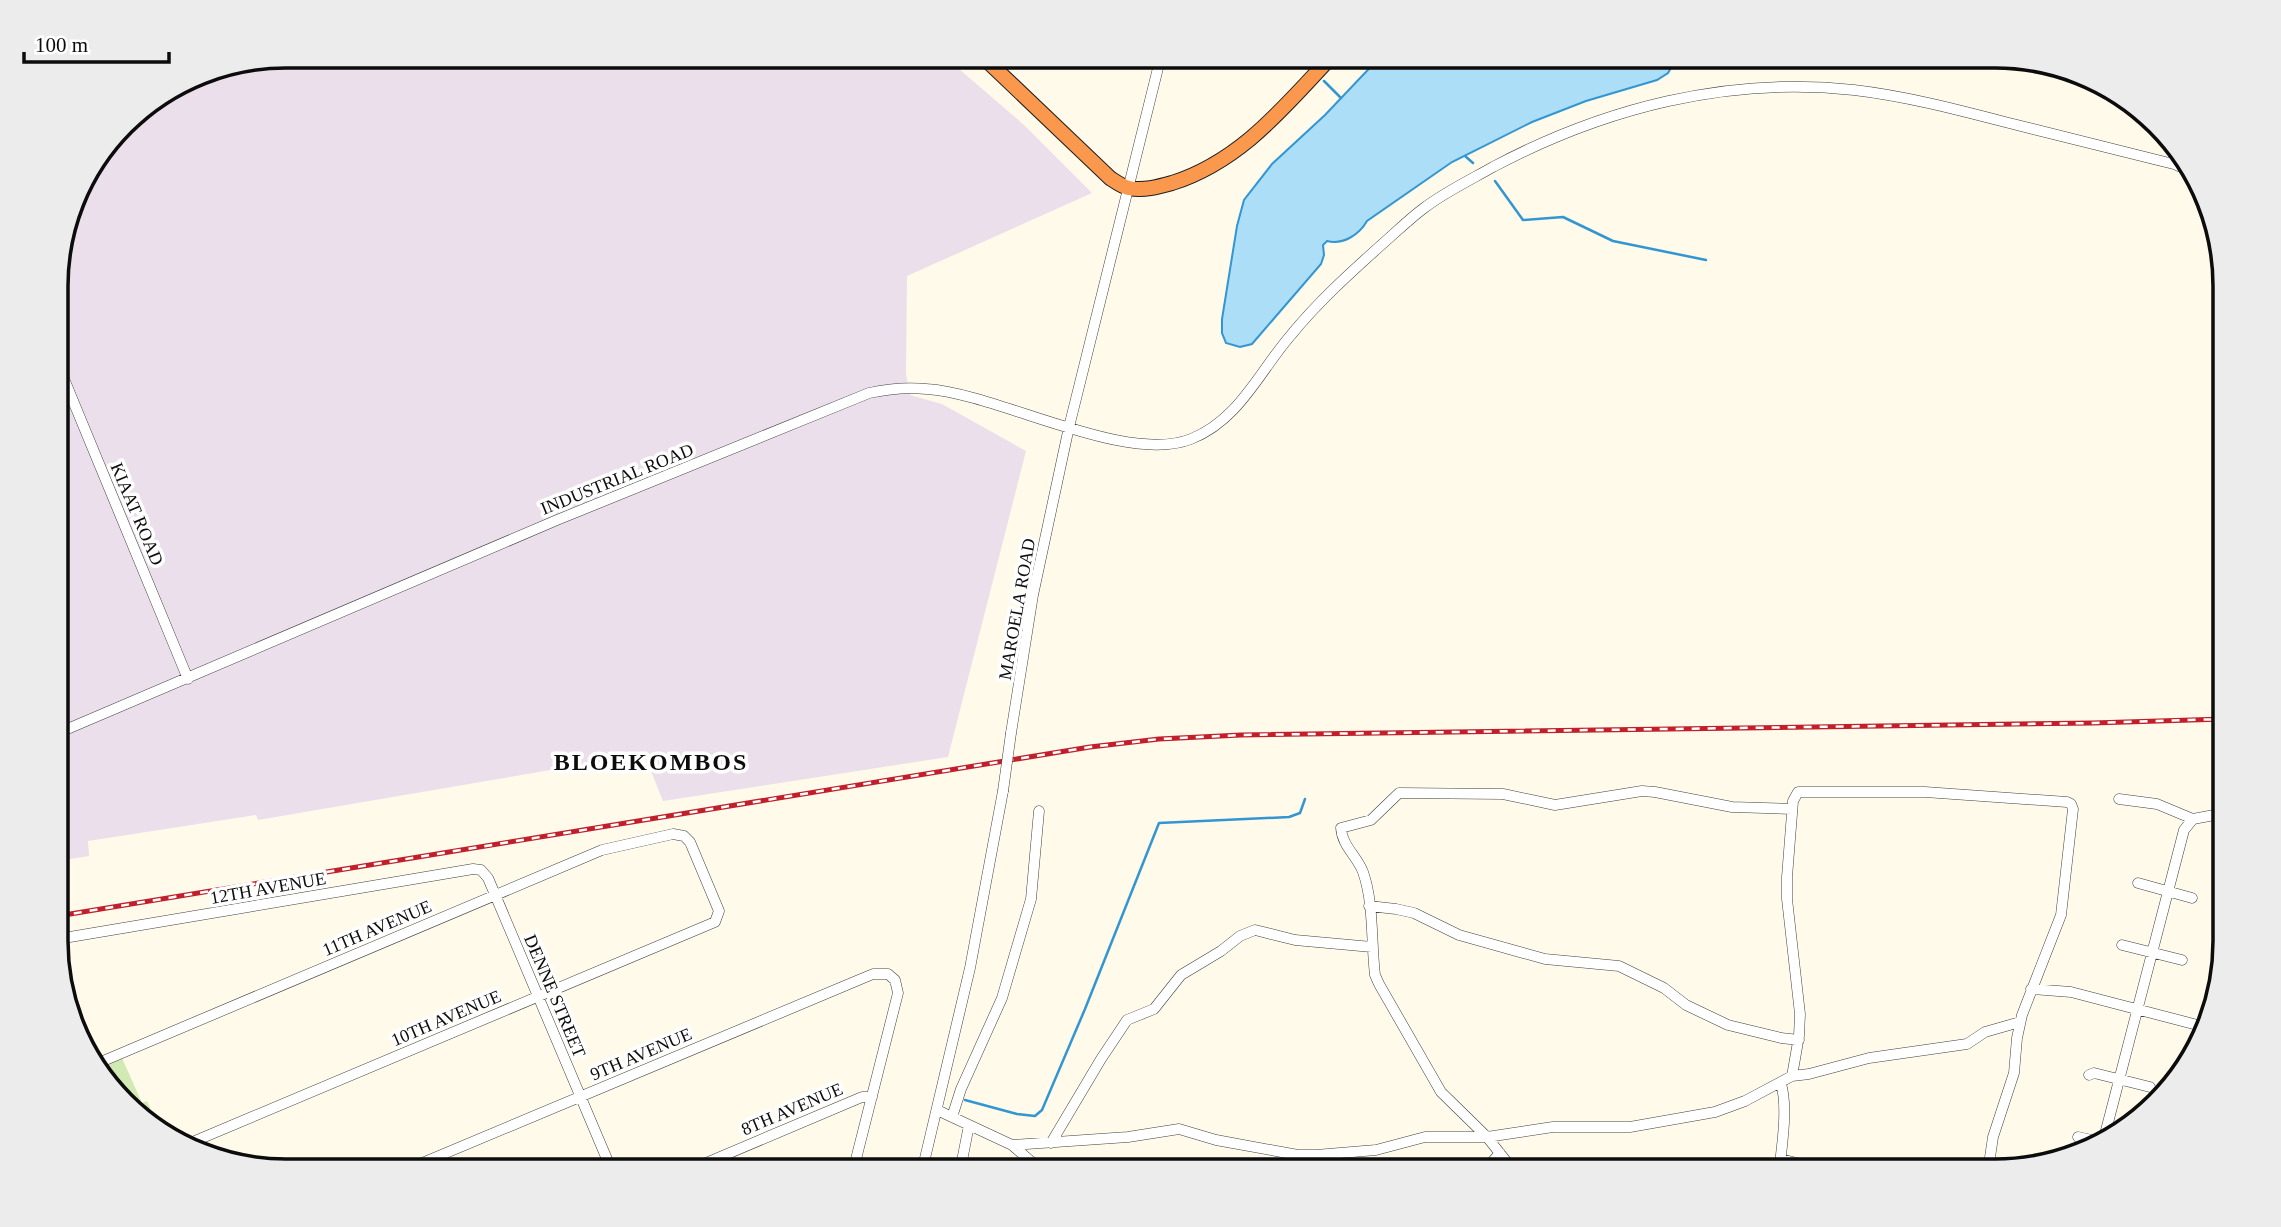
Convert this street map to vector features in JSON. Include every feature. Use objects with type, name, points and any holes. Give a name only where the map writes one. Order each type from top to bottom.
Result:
[{"type":"highway","points":[[994,68],[1110,178],[1128,188],[1148,189],[1185,179],[1237,151],[1263,129],[1321,68]]},
{"type":"street","name":"MAROELA ROAD","points":[[925,1159],[971,968],[1003,791],[1033,595],[1069,427],[1158,68]]},
{"type":"street","name":"INDUSTRIAL ROAD","points":[[68,729],[556,520],[860,396],[895,389],[928,388],[1069,427],[1147,445],[1180,442],[1212,429],[1229,415],[1291,334],[1330,293],[1425,207],[1487,171],[1554,138],[1598,120],[1651,105],[1707,93],[1757,88],[1853,90],[1913,99],[2176,165]]},
{"type":"street","name":"KIAAT ROAD","points":[[69,391],[188,679]]},
{"type":"street","points":[[1504,1158],[1431,1078],[1416,1046],[1379,984],[1363,873],[1347,847],[1341,828],[1371,820],[1399,793],[1503,794],[1555,805],[1642,791],[1732,807],[1792,809]]},
{"type":"street","points":[[1791,1076],[1799,1040],[1798,990],[1787,899],[1792,809],[1798,792],[1925,792],[2071,804],[2073,809],[2061,915],[2020,1023],[2014,1073],[1993,1138],[1990,1158]]},
{"type":"street","points":[[2119,799],[2157,804],[2193,819],[2213,815]]},
{"type":"street","points":[[953,1116],[961,1089],[1002,998],[1031,899],[1039,811]]},
{"type":"street","points":[[2107,1127],[2184,830],[2193,819]]},
{"type":"street","name":"11TH AVENUE","points":[[104,1060],[602,850],[673,834],[684,836],[690,842],[719,916]]},
{"type":"street","name":"12TH AVENUE","points":[[68,937],[473,869],[484,872]]},
{"type":"street","name":"DENNE STREET","points":[[484,872],[607,1159]]},
{"type":"street","points":[[2138,883],[2193,898]]},
{"type":"street","points":[[1369,906],[1414,913],[1459,935],[1534,956],[1619,966],[1664,988],[1686,1005],[1728,1025],[1799,1040]]},
{"type":"street","name":"10TH AVENUE","points":[[198,1140],[715,922],[719,916]]},
{"type":"street","points":[[1051,1143],[1127,1020],[1154,1009],[1181,975],[1240,936],[1255,930],[1295,940],[1372,947]]},
{"type":"street","points":[[2122,945],[2182,960]]},
{"type":"street","name":"9TH AVENUE","points":[[432,1159],[873,974],[883,973],[892,977],[897,984],[898,993],[872,1097]]},
{"type":"street","points":[[2031,989],[2071,992],[2195,1025]]},
{"type":"street","points":[[1012,1145],[1128,1137],[1179,1129],[1216,1140],[1298,1155],[1316,1155],[1376,1150],[1425,1137],[1487,1137],[1530,1129],[1630,1127],[1715,1112],[1781,1084],[1791,1076],[1869,1058],[1967,1044],[1986,1032],[2020,1023]]},
{"type":"street","points":[[2089,1075],[2094,1073],[2150,1087]]},
{"type":"street","points":[[1781,1084],[1781,1158]]},
{"type":"street","name":"8TH AVENUE","points":[[716,1159],[863,1097],[872,1097]]},
{"type":"street","points":[[856,1159],[872,1097]]},
{"type":"street","points":[[937,1110],[1012,1145],[1028,1159]]},
{"type":"street","points":[[963,1159],[970,1125]]},
{"type":"street","points":[[2078,1136],[2086,1138]]},
{"type":"street","points":[[1495,1158],[1500,1153]]},
{"type":"shaded area","points":[[286,68],[958,68],[1024,125],[1092,193],[907,276],[906,374],[910,395],[942,404],[1026,451],[948,757],[663,801],[644,754],[258,820],[256,815],[88,841],[89,856],[68,859],[70,258],[85,203],[97,177],[132,132],[177,97],[230,76]]},
{"type":"green space","points":[[122,1058],[142,1103],[147,1101],[152,1112],[132,1095],[107,1064]]},
{"type":"water","points":[[1370,68],[1671,68],[1657,80],[1586,101],[1532,122],[1452,162],[1367,221],[1360,231],[1350,238],[1339,242],[1327,241],[1323,245],[1321,264],[1252,344],[1240,347],[1226,343],[1222,333],[1222,319],[1237,226],[1244,200],[1272,164],[1325,115]]},
{"type":"waterway","points":[[1324,81],[1341,98]]},
{"type":"waterway","points":[[1465,156],[1473,163]]},
{"type":"waterway","points":[[1495,181],[1523,220],[1563,217],[1613,241],[1706,260]]},
{"type":"waterway","points":[[965,1100],[1017,1114],[1035,1116],[1042,1110],[1159,823],[1289,817],[1300,813],[1305,799]]},
{"type":"railway","points":[[68,914],[1090,747],[1159,739],[1241,735],[2213,719]]},
{"type":"district","name":"BLOEKOMBOS","points":[[651,762]]}]
